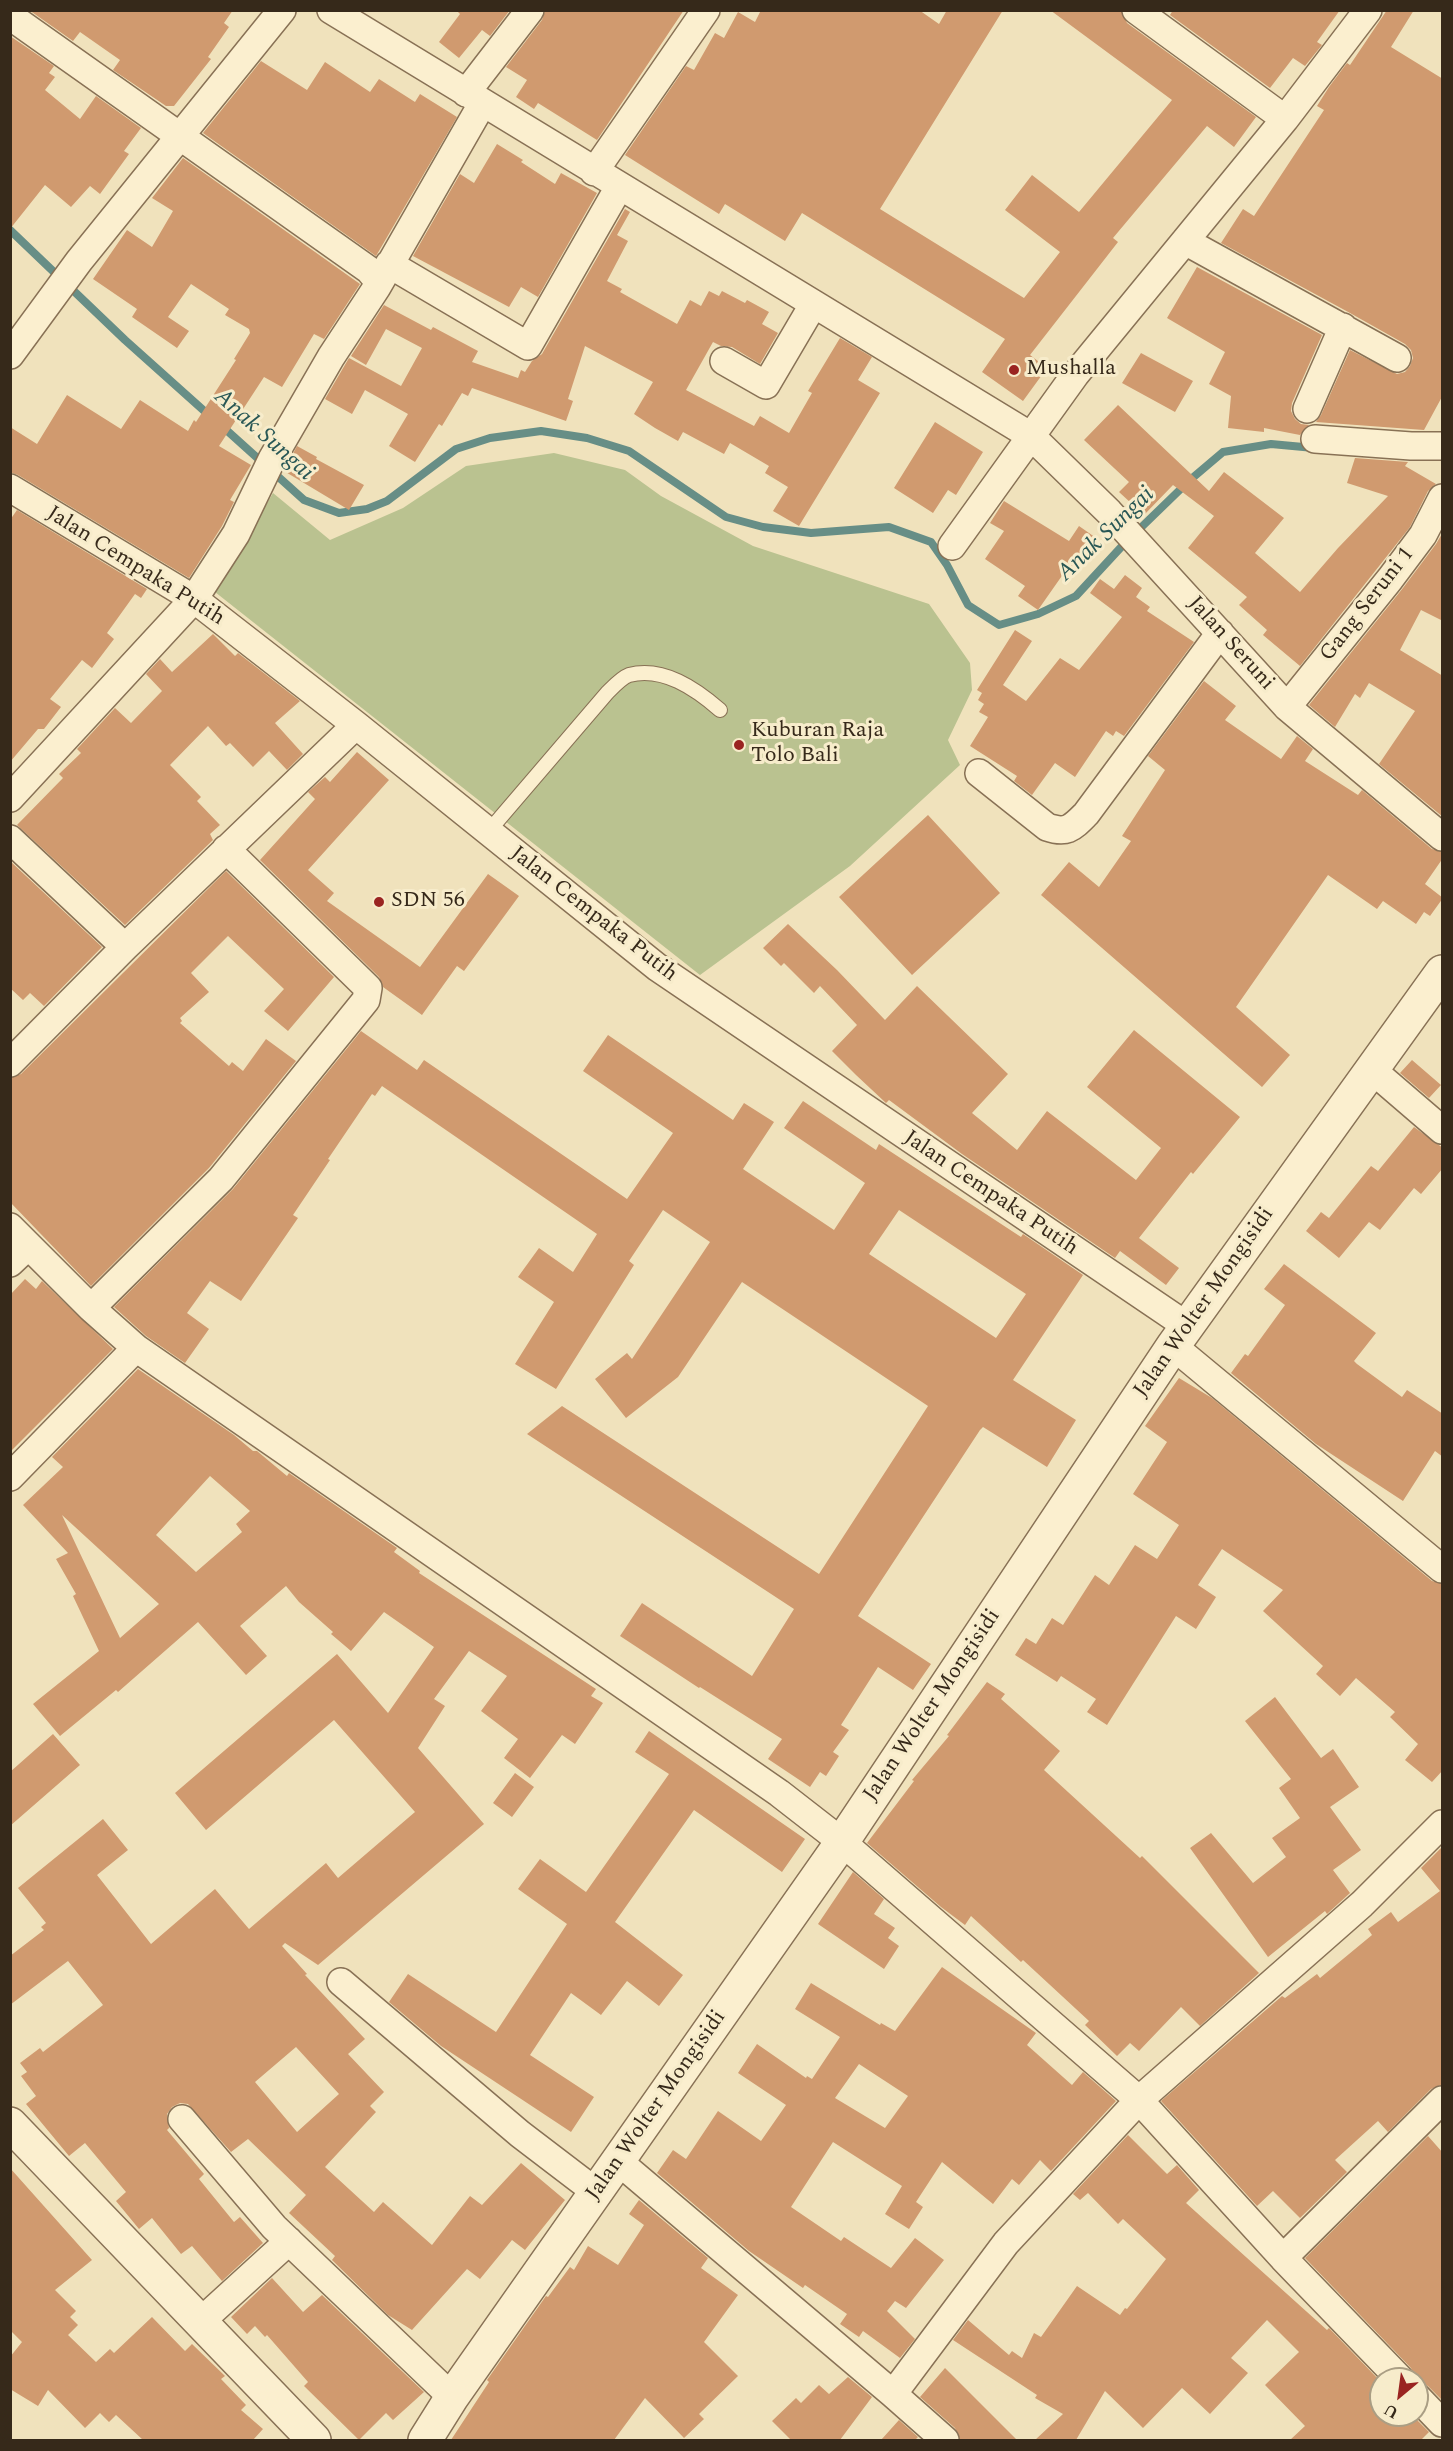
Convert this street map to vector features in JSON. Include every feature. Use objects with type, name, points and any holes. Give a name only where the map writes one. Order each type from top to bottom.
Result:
[{"type":"street","points":[[11,354],[79,261],[282,10]]},
{"type":"street","name":"Jalan Seruni","points":[[331,10],[594,172],[1032,436],[1152,558],[1287,707],[1443,837]]},
{"type":"street","points":[[10,798],[194,599],[236,534],[267,469],[331,357],[384,273],[474,99],[530,10]]},
{"type":"street","points":[[594,172],[706,10]]},
{"type":"street","points":[[1136,10],[1285,119]]},
{"type":"street","points":[[952,546],[1075,375],[1285,119],[1368,10]]},
{"type":"street","points":[[10,16],[369,270],[384,273],[528,346],[619,187]]},
{"type":"street","points":[[1185,241],[1397,358]]},
{"type":"street","points":[[724,361],[766,384],[813,305]]},
{"type":"street","points":[[1307,408],[1343,327]]},
{"type":"street","points":[[1315,440],[1411,447],[1443,446]]},
{"type":"street","name":"Jalan Cempaka Putih","points":[[10,488],[194,599],[356,725],[657,967],[1180,1336],[1443,1569]]},
{"type":"street","name":"Gang Seruni 1","points":[[1287,707],[1423,535],[1443,498]]},
{"type":"street","points":[[979,773],[1047,827],[1057,830],[1072,829],[1092,807],[1220,633]]},
{"type":"street","points":[[10,1063],[125,947],[356,725]]},
{"type":"street","points":[[10,839],[125,947]]},
{"type":"street","points":[[91,1308],[220,1179],[366,1000],[368,994],[368,988],[226,849]]},
{"type":"street","name":"Jalan Wolter Mongisidi","points":[[425,2440],[452,2397],[842,1842],[1180,1336],[1443,972]]},
{"type":"street","points":[[1371,1069],[1443,1130]]},
{"type":"street","points":[[16,1246],[136,1348],[770,1787],[842,1842],[1139,2100],[1283,2258],[1388,2367]]},
{"type":"street","points":[[10,1477],[136,1348]]},
{"type":"street","points":[[893,2394],[1006,2243],[1139,2100],[1362,1904],[1443,1824]]},
{"type":"street","points":[[341,1982],[520,2134],[596,2192]]},
{"type":"street","points":[[1283,2258],[1443,2100]]},
{"type":"street","points":[[182,2119],[289,2241],[452,2397]]},
{"type":"street","points":[[10,2124],[314,2440]]},
{"type":"street","points":[[618,2162],[945,2440]]},
{"type":"street","points":[[199,2323],[289,2241]]},
{"type":"street","points":[[1428,2440],[1443,2424],[1429,2409]]},
{"type":"lane","points":[[488,832],[607,693],[627,676],[645,674],[675,680],[695,689],[720,710]]},
{"type":"green space","points":[[554,453],[625,470],[661,496],[753,546],[929,604],[970,663],[972,690],[948,740],[960,765],[850,866],[700,975],[215,592],[273,493],[330,540],[403,508],[466,466]]},
{"type":"building","points":[[29,10],[233,10],[224,23],[229,27],[208,57],[211,59],[174,106],[166,106],[113,70],[120,60],[80,32],[73,41]]},
{"type":"building","points":[[456,10],[510,10],[490,36],[482,30],[459,58],[439,42],[460,14]]},
{"type":"building","points":[[545,10],[684,10],[597,140],[538,103],[534,109],[516,97],[527,80],[506,67],[542,20]]},
{"type":"building","points":[[761,10],[919,10],[939,24],[947,10],[1003,10],[880,209],[1024,298],[1060,252],[1005,210],[1032,175],[1079,212],[1172,100],[1050,10],[1121,10],[1127,23],[1256,117],[1234,147],[1207,126],[1113,238],[1118,242],[1030,355],[1047,368],[1023,401],[982,372],[1005,339],[802,213],[785,241],[725,204],[719,214],[625,155],[686,66],[694,70],[715,33],[724,38],[738,12],[755,22]]},
{"type":"building","points":[[1173,10],[1340,10],[1317,42],[1322,45],[1305,66],[1293,58],[1270,88],[1170,15]]},
{"type":"building","points":[[1387,10],[1414,10],[1391,47],[1443,79],[1443,395],[1424,430],[1316,422],[1350,350],[1397,374],[1405,372],[1410,366],[1413,358],[1411,350],[1405,344],[1350,313],[1221,243],[1243,209],[1254,216],[1324,110],[1317,106],[1329,87],[1347,63],[1350,65]]},
{"type":"building","points":[[10,36],[54,66],[49,73],[55,77],[45,90],[80,119],[96,96],[141,128],[124,151],[129,154],[100,194],[90,186],[71,207],[45,185],[10,229]]},
{"type":"building","points":[[261,61],[307,90],[325,62],[370,92],[379,79],[415,102],[420,94],[457,117],[376,256],[203,133]]},
{"type":"building","points":[[497,144],[555,184],[561,173],[597,193],[538,297],[521,287],[509,307],[413,256],[460,174],[474,183]]},
{"type":"building","points":[[183,158],[360,284],[324,339],[314,334],[282,387],[264,377],[219,446],[251,465],[230,500],[234,502],[222,526],[189,578],[10,472],[10,427],[37,444],[67,395],[121,429],[140,400],[188,431],[236,360],[234,359],[250,333],[249,329],[225,315],[229,309],[191,284],[168,317],[189,331],[177,348],[132,317],[137,309],[93,279],[127,230],[152,247],[173,211],[152,198]]},
{"type":"building","points":[[625,209],[630,212],[617,235],[628,241],[607,281],[622,289],[620,292],[677,324],[690,300],[701,306],[709,291],[719,296],[722,291],[745,303],[747,300],[769,312],[762,324],[778,333],[760,364],[732,347],[721,346],[713,342],[686,390],[754,426],[760,416],[789,433],[812,393],[808,391],[840,338],[872,357],[858,380],[880,393],[799,526],[773,511],[788,487],[765,473],[769,466],[730,443],[724,454],[683,432],[678,441],[655,428],[634,414],[653,382],[585,346],[568,399],[573,401],[566,421],[472,388],[468,396],[462,393],[442,426],[439,424],[415,462],[389,446],[408,414],[365,390],[352,414],[325,399],[349,358],[401,386],[422,348],[386,329],[366,365],[351,356],[384,305],[478,351],[472,362],[518,378],[521,370],[525,372],[532,361],[542,354]]},
{"type":"building","points":[[1197,267],[1322,335],[1292,403],[1291,411],[1295,419],[1301,424],[1309,425],[1300,435],[1264,428],[1264,432],[1228,428],[1231,396],[1209,384],[1225,352],[1167,318]]},
{"type":"building","points":[[1141,353],[1193,381],[1175,412],[1122,383]]},
{"type":"building","points":[[1118,405],[1209,491],[1224,472],[1284,518],[1255,553],[1300,592],[1388,496],[1347,483],[1355,458],[1408,462],[1405,466],[1436,484],[1428,491],[1410,527],[1300,666],[1263,635],[1267,630],[1239,605],[1247,597],[1188,548],[1214,516],[1173,485],[1144,515],[1119,492],[1129,482],[1084,440]]},
{"type":"building","points":[[935,422],[983,452],[956,495],[948,490],[933,513],[894,488]]},
{"type":"building","points":[[297,446],[364,485],[349,510],[284,471]]},
{"type":"building","points":[[1004,501],[1069,541],[1079,526],[1099,540],[1075,576],[1066,570],[1038,610],[1018,596],[1025,586],[985,559],[1004,531],[990,523]]},
{"type":"building","points":[[17,510],[147,589],[141,598],[135,594],[107,633],[114,639],[92,668],[82,660],[50,699],[61,707],[44,729],[38,729],[10,762],[10,520]]},
{"type":"building","points":[[1443,532],[1443,621],[1421,610],[1400,650],[1443,676],[1443,817],[1379,764],[1415,711],[1369,683],[1360,698],[1355,694],[1335,727],[1309,705],[1403,588]]},
{"type":"building","points":[[1125,575],[1142,588],[1136,597],[1150,607],[1147,611],[1194,642],[1124,736],[1116,731],[1113,736],[1106,731],[1075,777],[1055,763],[1032,795],[1014,781],[1017,776],[970,746],[988,717],[979,712],[984,704],[978,700],[982,693],[977,690],[1015,630],[1032,641],[1003,685],[1026,701],[1060,658],[1079,670],[1122,617],[1090,593],[1100,579],[1114,589]]},
{"type":"building","points":[[213,634],[235,656],[238,653],[300,701],[275,723],[303,754],[287,770],[269,751],[253,767],[230,743],[226,746],[208,726],[170,765],[201,797],[197,801],[220,825],[210,834],[213,840],[125,925],[17,825],[63,778],[59,774],[81,753],[77,749],[115,708],[131,723],[162,691],[146,674],[160,659],[172,672]]},
{"type":"building","points":[[1204,681],[1236,706],[1225,720],[1281,759],[1297,736],[1313,749],[1305,761],[1358,795],[1362,790],[1432,849],[1443,852],[1443,858],[1425,884],[1443,898],[1430,916],[1424,912],[1416,924],[1383,901],[1377,909],[1328,875],[1236,1007],[1290,1055],[1262,1087],[1041,895],[1069,862],[1099,887],[1131,841],[1122,836],[1165,770],[1148,756]]},
{"type":"building","points":[[357,752],[389,780],[308,870],[334,893],[327,901],[420,967],[488,874],[519,896],[464,971],[457,966],[422,1015],[383,987],[379,977],[260,860],[315,799],[308,792],[325,777],[330,782]]},
{"type":"building","points":[[928,815],[1000,893],[912,975],[839,897]]},
{"type":"building","points":[[10,861],[102,947],[44,1006],[30,993],[23,1000],[10,988]]},
{"type":"building","points":[[226,871],[334,977],[288,1031],[264,1011],[284,989],[228,936],[191,973],[209,992],[180,1018],[182,1021],[180,1023],[229,1066],[232,1062],[243,1071],[266,1039],[296,1061],[209,1168],[91,1286],[10,1202],[10,1078],[21,1074]]},
{"type":"building","points":[[788,924],[885,1020],[917,986],[1008,1074],[972,1113],[1017,1150],[1047,1111],[1136,1180],[1161,1148],[1087,1087],[1134,1030],[1240,1117],[1193,1174],[1191,1172],[1139,1238],[1179,1268],[1166,1285],[1120,1251],[1115,1258],[962,1154],[889,1100],[886,1103],[856,1075],[832,1051],[857,1025],[820,986],[814,993],[784,963],[781,966],[763,948]]},
{"type":"building","points":[[361,1031],[417,1070],[424,1060],[627,1199],[673,1133],[583,1071],[608,1035],[733,1120],[744,1103],[774,1122],[743,1169],[834,1230],[865,1183],[784,1128],[803,1101],[876,1150],[879,1144],[1021,1237],[1023,1234],[1083,1275],[1013,1380],[1076,1420],[1047,1467],[983,1427],[980,1430],[858,1616],[931,1664],[913,1690],[878,1667],[841,1725],[849,1730],[833,1752],[839,1756],[826,1776],[820,1772],[810,1787],[768,1759],[782,1739],[620,1636],[642,1603],[752,1676],[794,1609],[527,1434],[562,1406],[819,1574],[928,1406],[742,1282],[678,1377],[626,1418],[595,1379],[627,1353],[632,1359],[710,1242],[663,1210],[629,1261],[634,1265],[556,1389],[515,1364],[554,1302],[518,1277],[539,1248],[573,1272],[597,1234],[382,1086],[375,1096],[372,1094],[328,1159],[330,1160],[293,1215],[298,1218],[241,1301],[210,1281],[187,1313],[209,1329],[185,1363],[146,1336],[114,1307],[233,1189]],"holes":[[[899,1210],[1026,1294],[996,1338],[869,1254]]]},
{"type":"building","points":[[1412,1060],[1441,1085],[1429,1098],[1400,1073]]},
{"type":"building","points":[[1414,1127],[1443,1148],[1443,1168],[1421,1194],[1414,1188],[1380,1230],[1369,1222],[1339,1258],[1306,1231],[1321,1212],[1329,1218],[1371,1166],[1378,1171]]},
{"type":"building","points":[[1284,1264],[1376,1333],[1354,1361],[1357,1364],[1402,1397],[1407,1390],[1443,1414],[1443,1457],[1435,1451],[1403,1501],[1316,1444],[1231,1373],[1245,1354],[1248,1356],[1285,1305],[1264,1289]]},
{"type":"building","points":[[25,1279],[36,1289],[42,1281],[113,1349],[10,1452],[10,1295]]},
{"type":"building","points":[[138,1369],[234,1435],[253,1451],[257,1451],[287,1476],[289,1473],[397,1548],[394,1552],[420,1571],[419,1573],[596,1689],[591,1696],[603,1703],[575,1744],[562,1735],[530,1778],[504,1758],[518,1739],[481,1711],[507,1676],[469,1651],[434,1699],[445,1706],[418,1748],[484,1824],[318,1965],[285,1943],[282,1946],[307,1974],[305,1975],[365,2039],[348,2054],[384,2092],[370,2106],[376,2112],[325,2167],[374,2212],[383,2202],[432,2245],[470,2196],[482,2205],[521,2163],[565,2200],[525,2250],[512,2240],[480,2279],[467,2269],[412,2330],[388,2315],[332,2260],[335,2256],[289,2213],[306,2195],[248,2139],[231,2152],[188,2104],[180,2103],[172,2107],[167,2114],[169,2128],[167,2130],[204,2174],[199,2179],[234,2222],[240,2217],[263,2243],[222,2281],[192,2246],[181,2254],[152,2218],[139,2229],[116,2201],[126,2192],[85,2143],[69,2156],[26,2104],[36,2096],[21,2076],[27,2072],[20,2063],[40,2048],[43,2052],[103,2005],[68,1961],[10,2005],[10,1956],[44,1930],[41,1927],[46,1923],[18,1888],[103,1819],[128,1850],[97,1875],[151,1944],[215,1889],[249,1929],[326,1863],[338,1878],[415,1812],[334,1720],[206,1830],[175,1793],[337,1654],[388,1713],[434,1647],[384,1612],[351,1651],[299,1602],[286,1586],[240,1626],[267,1656],[246,1675],[198,1622],[118,1692],[116,1690],[60,1736],[33,1704],[99,1651],[73,1596],[76,1594],[56,1559],[68,1553],[23,1505],[63,1467],[52,1457]],"holes":[[[210,1476],[250,1511],[236,1524],[242,1532],[196,1572],[156,1535]],[[62,1515],[159,1604],[120,1638]],[[296,2047],[339,2094],[297,2132],[255,2082]]]},
{"type":"building","points":[[1179,1378],[1212,1398],[1432,1581],[1443,1584],[1443,1770],[1432,1782],[1405,1760],[1418,1744],[1390,1717],[1395,1712],[1356,1678],[1340,1696],[1316,1674],[1323,1666],[1263,1611],[1283,1590],[1222,1549],[1198,1585],[1216,1597],[1196,1629],[1176,1616],[1107,1725],[1087,1712],[1096,1699],[1061,1676],[1057,1682],[1015,1655],[1026,1638],[1036,1644],[1052,1618],[1063,1625],[1095,1575],[1109,1585],[1135,1545],[1157,1559],[1179,1525],[1133,1494],[1167,1442],[1145,1426]]},
{"type":"building","points":[[987,1682],[1005,1694],[1001,1699],[1060,1751],[1044,1770],[1140,1858],[1142,1856],[1259,1973],[1200,2026],[1181,2007],[1139,2051],[1130,2043],[1117,2056],[1085,2025],[1089,2021],[1023,1960],[1021,1962],[971,1916],[965,1925],[941,1907],[867,1843],[914,1781],[912,1780],[949,1736],[947,1735]]},
{"type":"building","points":[[1275,1697],[1321,1758],[1333,1749],[1359,1787],[1330,1807],[1361,1850],[1333,1870],[1350,1893],[1327,1914],[1325,1911],[1268,1957],[1190,1848],[1211,1833],[1253,1883],[1286,1857],[1272,1838],[1300,1818],[1279,1788],[1291,1779],[1245,1721]]},
{"type":"building","points":[[649,1731],[805,1839],[782,1872],[694,1810],[615,1922],[683,1975],[659,2006],[627,1981],[601,2015],[571,1993],[530,2055],[594,2097],[571,2132],[441,2046],[389,2002],[408,1974],[496,2032],[567,1924],[518,1889],[540,1859],[586,1892],[669,1774],[635,1752]]},
{"type":"building","points":[[53,1734],[80,1765],[10,1826],[10,1772]]},
{"type":"building","points":[[515,1773],[534,1787],[512,1817],[493,1803]]},
{"type":"building","points":[[1443,1846],[1443,2084],[1431,2089],[1388,2132],[1378,2121],[1335,2160],[1347,2172],[1300,2218],[1273,2191],[1257,2206],[1161,2101],[1282,1996],[1285,1998],[1317,1974],[1320,1978],[1372,1935],[1368,1929],[1391,1912],[1398,1922],[1440,1891],[1421,1868]]},
{"type":"building","points":[[853,1872],[884,1899],[874,1914],[895,1928],[888,1938],[899,1946],[884,1969],[818,1924]]},
{"type":"building","points":[[942,1967],[1036,2033],[1027,2045],[1072,2085],[1083,2072],[1116,2101],[1051,2171],[1040,2160],[1019,2185],[1012,2179],[993,2204],[942,2162],[916,2202],[923,2207],[909,2229],[885,2214],[902,2186],[833,2142],[791,2207],[841,2241],[844,2237],[891,2268],[915,2238],[944,2260],[906,2308],[895,2301],[887,2311],[915,2339],[900,2358],[863,2331],[859,2337],[840,2324],[847,2314],[805,2285],[803,2288],[749,2251],[657,2173],[673,2150],[686,2159],[718,2111],[761,2141],[786,2105],[738,2073],[757,2044],[806,2078],[807,2076],[812,2079],[840,2037],[795,2009],[811,1983],[880,2025],[881,2023],[895,2031]],"holes":[[[859,2064],[908,2096],[885,2128],[835,2098]]]},
{"type":"building","points":[[1128,2135],[1167,2174],[1177,2165],[1199,2190],[1186,2203],[1327,2330],[1329,2328],[1369,2370],[1369,2427],[1424,2427],[1429,2432],[1421,2440],[1290,2440],[1305,2426],[1265,2385],[1299,2352],[1267,2320],[1231,2358],[1248,2373],[1210,2414],[1182,2388],[1143,2428],[1105,2391],[1076,2440],[1035,2440],[1063,2414],[1035,2398],[1037,2395],[953,2340],[968,2320],[1009,2355],[1012,2351],[1022,2358],[1034,2333],[1041,2337],[1077,2286],[1120,2315],[1166,2259],[1123,2219],[1118,2224],[1088,2193],[1080,2200],[1073,2194]]},
{"type":"building","points":[[1428,2136],[1443,2153],[1443,2401],[1429,2387],[1429,2367],[1410,2367],[1305,2258]]},
{"type":"building","points":[[10,2168],[92,2260],[55,2290],[76,2311],[70,2317],[78,2325],[68,2335],[96,2362],[110,2349],[114,2353],[152,2317],[185,2351],[192,2344],[225,2376],[221,2379],[246,2405],[241,2410],[263,2429],[253,2440],[143,2440],[116,2415],[109,2422],[100,2413],[85,2428],[48,2390],[38,2406],[10,2389],[10,2357],[22,2342],[10,2330]]},
{"type":"building","points":[[639,2200],[708,2258],[701,2268],[738,2295],[704,2342],[738,2376],[699,2414],[704,2419],[684,2438],[645,2398],[614,2440],[451,2440],[489,2382],[487,2380],[546,2296],[548,2297],[570,2267],[574,2270],[588,2246],[618,2265],[644,2225],[629,2214]]},
{"type":"building","points":[[272,2278],[303,2312],[322,2295],[424,2392],[393,2420],[386,2413],[359,2440],[304,2386],[308,2382],[267,2335],[265,2337],[255,2326],[247,2334],[231,2317]]},
{"type":"building","points":[[945,2368],[1017,2440],[960,2440],[955,2428],[920,2397]]},
{"type":"building","points":[[848,2377],[872,2397],[840,2440],[791,2440],[772,2421],[796,2398],[801,2403],[819,2385],[829,2394]]},
{"type":"building","points":[[899,2420],[918,2437],[915,2440],[881,2440]]},
{"type":"waterway","name":"Anak Sungai","points":[[10,230],[125,340],[211,417]]},
{"type":"waterway","name":"Anak Sungai","points":[[223,427],[304,500],[339,513],[367,509],[387,501],[456,449],[490,438],[541,431],[587,438],[629,451],[726,517],[763,527],[811,533],[889,527],[931,542],[947,565],[968,605],[999,625],[1038,614],[1076,596],[1124,544],[1190,480],[1223,452],[1271,444],[1314,448]]},
{"type":"place","name":"Mushalla","points":[[1014,370]]},
{"type":"place","name":"Kuburan Raja Tolo Bali","points":[[739,745]]},
{"type":"place","name":"SDN 56","points":[[379,902]]}]
